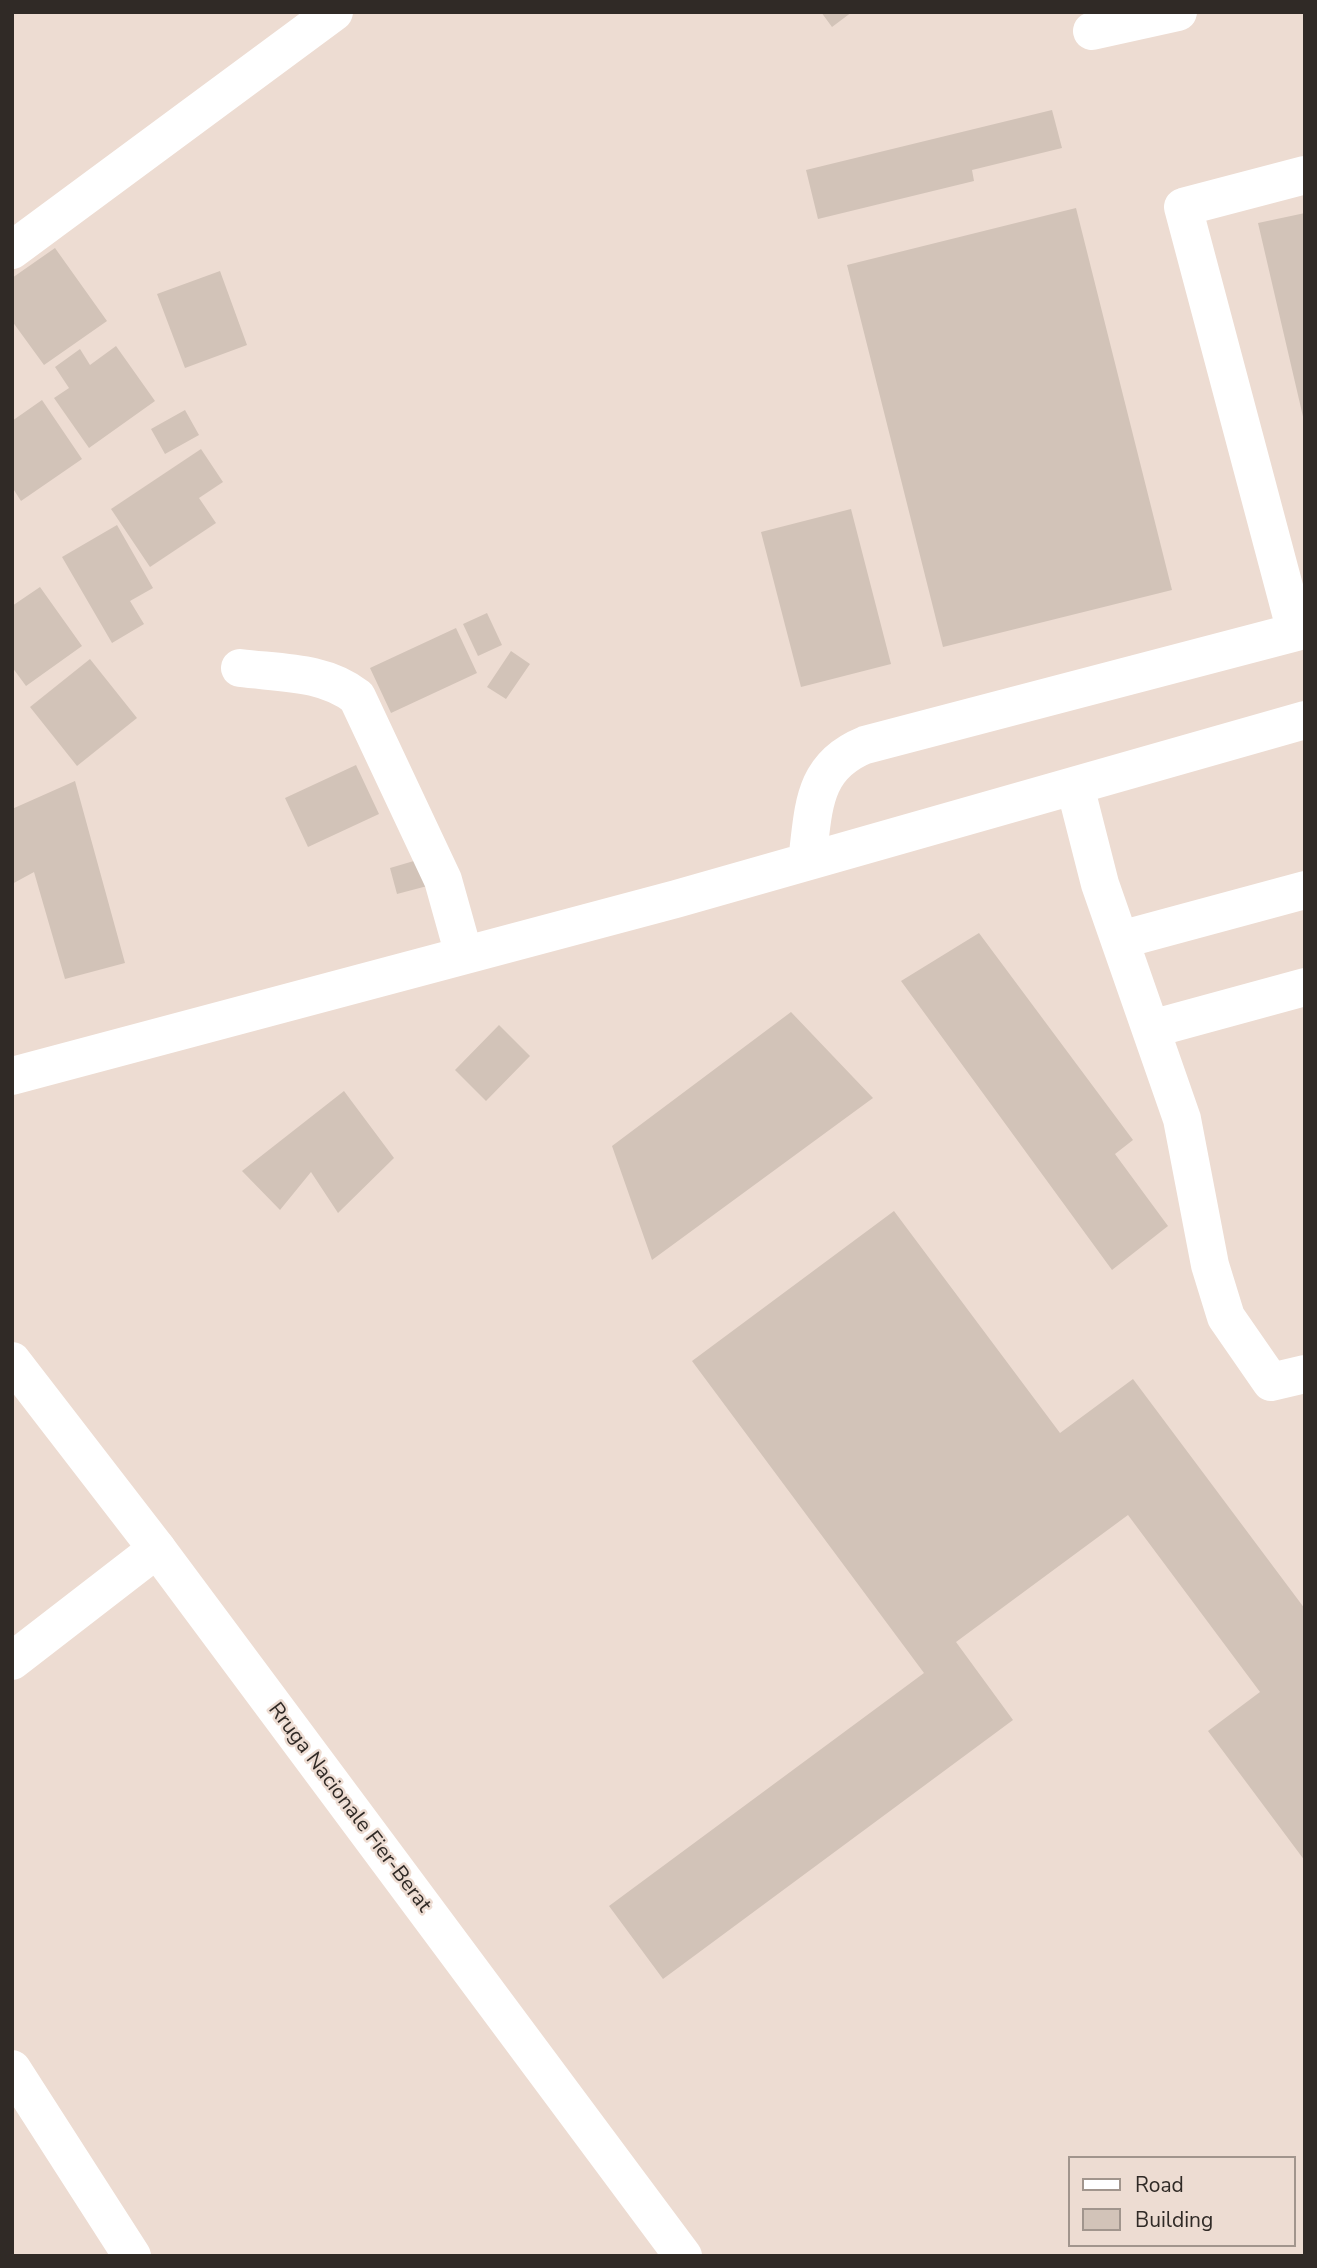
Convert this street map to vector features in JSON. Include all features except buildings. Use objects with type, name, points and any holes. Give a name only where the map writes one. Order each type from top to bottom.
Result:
[{"type":"street","points":[[12,250],[334,12]]},
{"type":"street","points":[[1092,31],[1178,12]]},
{"type":"street","points":[[807,861],[816,798],[826,774],[844,754],[879,741],[1296,632],[1183,207],[1305,175]]},
{"type":"street","points":[[240,668],[312,676],[341,684],[357,697],[443,880],[464,955]]},
{"type":"street","points":[[12,1076],[807,861],[1305,720]]},
{"type":"street","points":[[1075,786],[1100,884],[1182,1119],[1210,1265],[1226,1317],[1270,1382],[1305,1374]]},
{"type":"street","points":[[1120,940],[1305,890]]},
{"type":"street","points":[[1151,1029],[1305,987]]},
{"type":"street","name":"Rruga Nacionale Fier-Berat","points":[[12,1362],[157,1549],[683,2256]]},
{"type":"street","points":[[12,1661],[157,1549]]},
{"type":"street","points":[[19,2093],[123,2253]]}]
